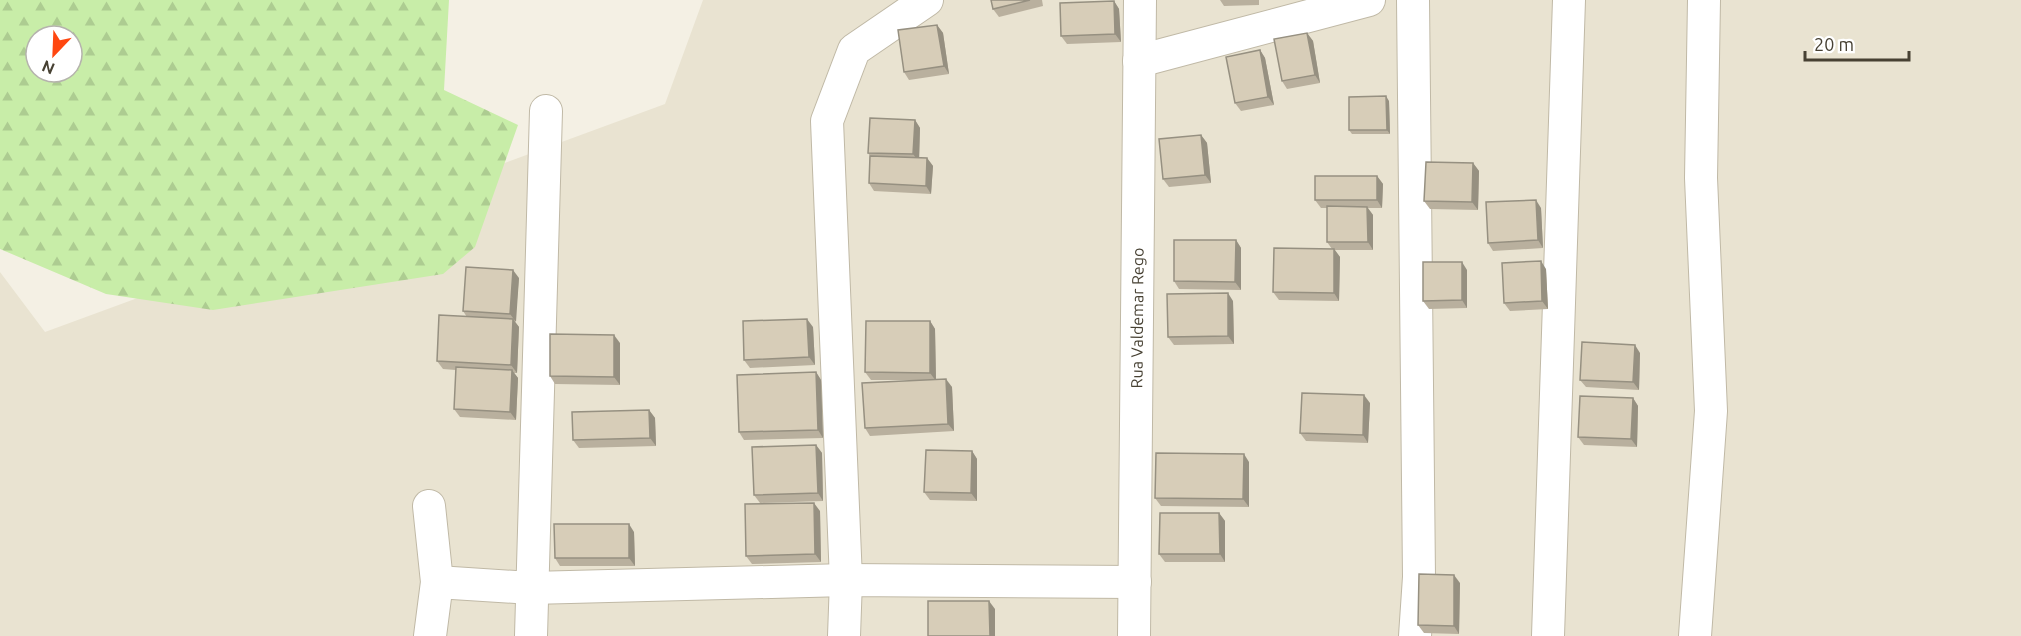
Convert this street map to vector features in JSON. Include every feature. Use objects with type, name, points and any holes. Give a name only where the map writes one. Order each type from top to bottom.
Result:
[{"type":"street","points":[[844,636],[846,580],[827,121],[854,50],[927,0]]},
{"type":"street","name":"Rua Valdemar Rego","points":[[1134,636],[1140,0]]},
{"type":"street","points":[[1139,61],[1369,0]]},
{"type":"street","points":[[1413,0],[1419,577],[1415,636]]},
{"type":"street","points":[[1548,636],[1569,0]]},
{"type":"street","points":[[1695,636],[1711,411],[1701,178],[1704,0]]},
{"type":"street","points":[[531,636],[546,111]]},
{"type":"street","points":[[429,506],[437,582],[430,636]]},
{"type":"street","points":[[437,582],[531,588],[846,580],[1135,582]]},
{"type":"shaded area","points":[[703,0],[2021,0],[2021,636],[0,636],[0,272],[45,332],[665,104]]},
{"type":"green space","points":[[0,0],[449,0],[444,90],[518,125],[475,247],[443,274],[213,310],[106,294],[0,249]]},
{"type":"building","points":[[991,0],[1030,0],[993,9]]},
{"type":"building","points":[[1114,1],[1115,34],[1061,36],[1060,3]]},
{"type":"building","points":[[937,25],[944,66],[904,72],[898,30]]},
{"type":"building","points":[[1307,33],[1315,75],[1282,81],[1274,39]]},
{"type":"building","points":[[1260,50],[1268,97],[1235,103],[1226,57]]},
{"type":"building","points":[[1386,96],[1387,130],[1349,130],[1349,97]]},
{"type":"building","points":[[870,118],[915,120],[913,154],[868,153]]},
{"type":"building","points":[[1201,135],[1205,175],[1163,179],[1159,139]]},
{"type":"building","points":[[870,156],[927,158],[926,186],[869,183]]},
{"type":"building","points":[[1426,162],[1473,163],[1472,202],[1424,201]]},
{"type":"building","points":[[1315,176],[1377,176],[1377,200],[1315,200]]},
{"type":"building","points":[[1536,200],[1538,240],[1488,243],[1486,202]]},
{"type":"building","points":[[1327,206],[1367,207],[1368,242],[1327,242]]},
{"type":"building","points":[[1174,240],[1236,240],[1235,282],[1174,281]]},
{"type":"building","points":[[1274,248],[1334,249],[1334,293],[1273,292]]},
{"type":"building","points":[[1541,261],[1542,301],[1504,303],[1502,263]]},
{"type":"building","points":[[1423,262],[1462,262],[1462,300],[1423,301]]},
{"type":"building","points":[[466,267],[513,270],[510,314],[463,311]]},
{"type":"building","points":[[1228,293],[1228,336],[1168,337],[1167,294]]},
{"type":"building","points":[[439,315],[513,319],[511,365],[437,361]]},
{"type":"building","points":[[807,319],[809,357],[744,360],[743,321]]},
{"type":"building","points":[[866,321],[930,321],[930,373],[865,372]]},
{"type":"building","points":[[550,334],[614,335],[614,377],[550,376]]},
{"type":"building","points":[[1582,342],[1635,345],[1633,382],[1580,380]]},
{"type":"building","points":[[456,367],[512,370],[510,412],[454,409]]},
{"type":"building","points":[[816,372],[818,430],[739,432],[737,375]]},
{"type":"building","points":[[946,379],[948,424],[865,428],[862,383]]},
{"type":"building","points":[[1302,393],[1364,395],[1363,435],[1300,433]]},
{"type":"building","points":[[1580,396],[1633,398],[1631,439],[1578,437]]},
{"type":"building","points":[[649,410],[650,438],[573,440],[572,412]]},
{"type":"building","points":[[816,445],[818,493],[754,495],[752,447]]},
{"type":"building","points":[[926,450],[972,451],[971,493],[924,492]]},
{"type":"building","points":[[1156,453],[1244,454],[1243,499],[1155,498]]},
{"type":"building","points":[[814,503],[815,554],[746,556],[745,504]]},
{"type":"building","points":[[1160,513],[1219,513],[1220,554],[1159,554]]},
{"type":"building","points":[[554,524],[629,524],[629,558],[555,558]]},
{"type":"building","points":[[1419,574],[1454,575],[1454,626],[1418,625]]},
{"type":"building","points":[[928,601],[989,601],[990,636],[928,636]]}]
